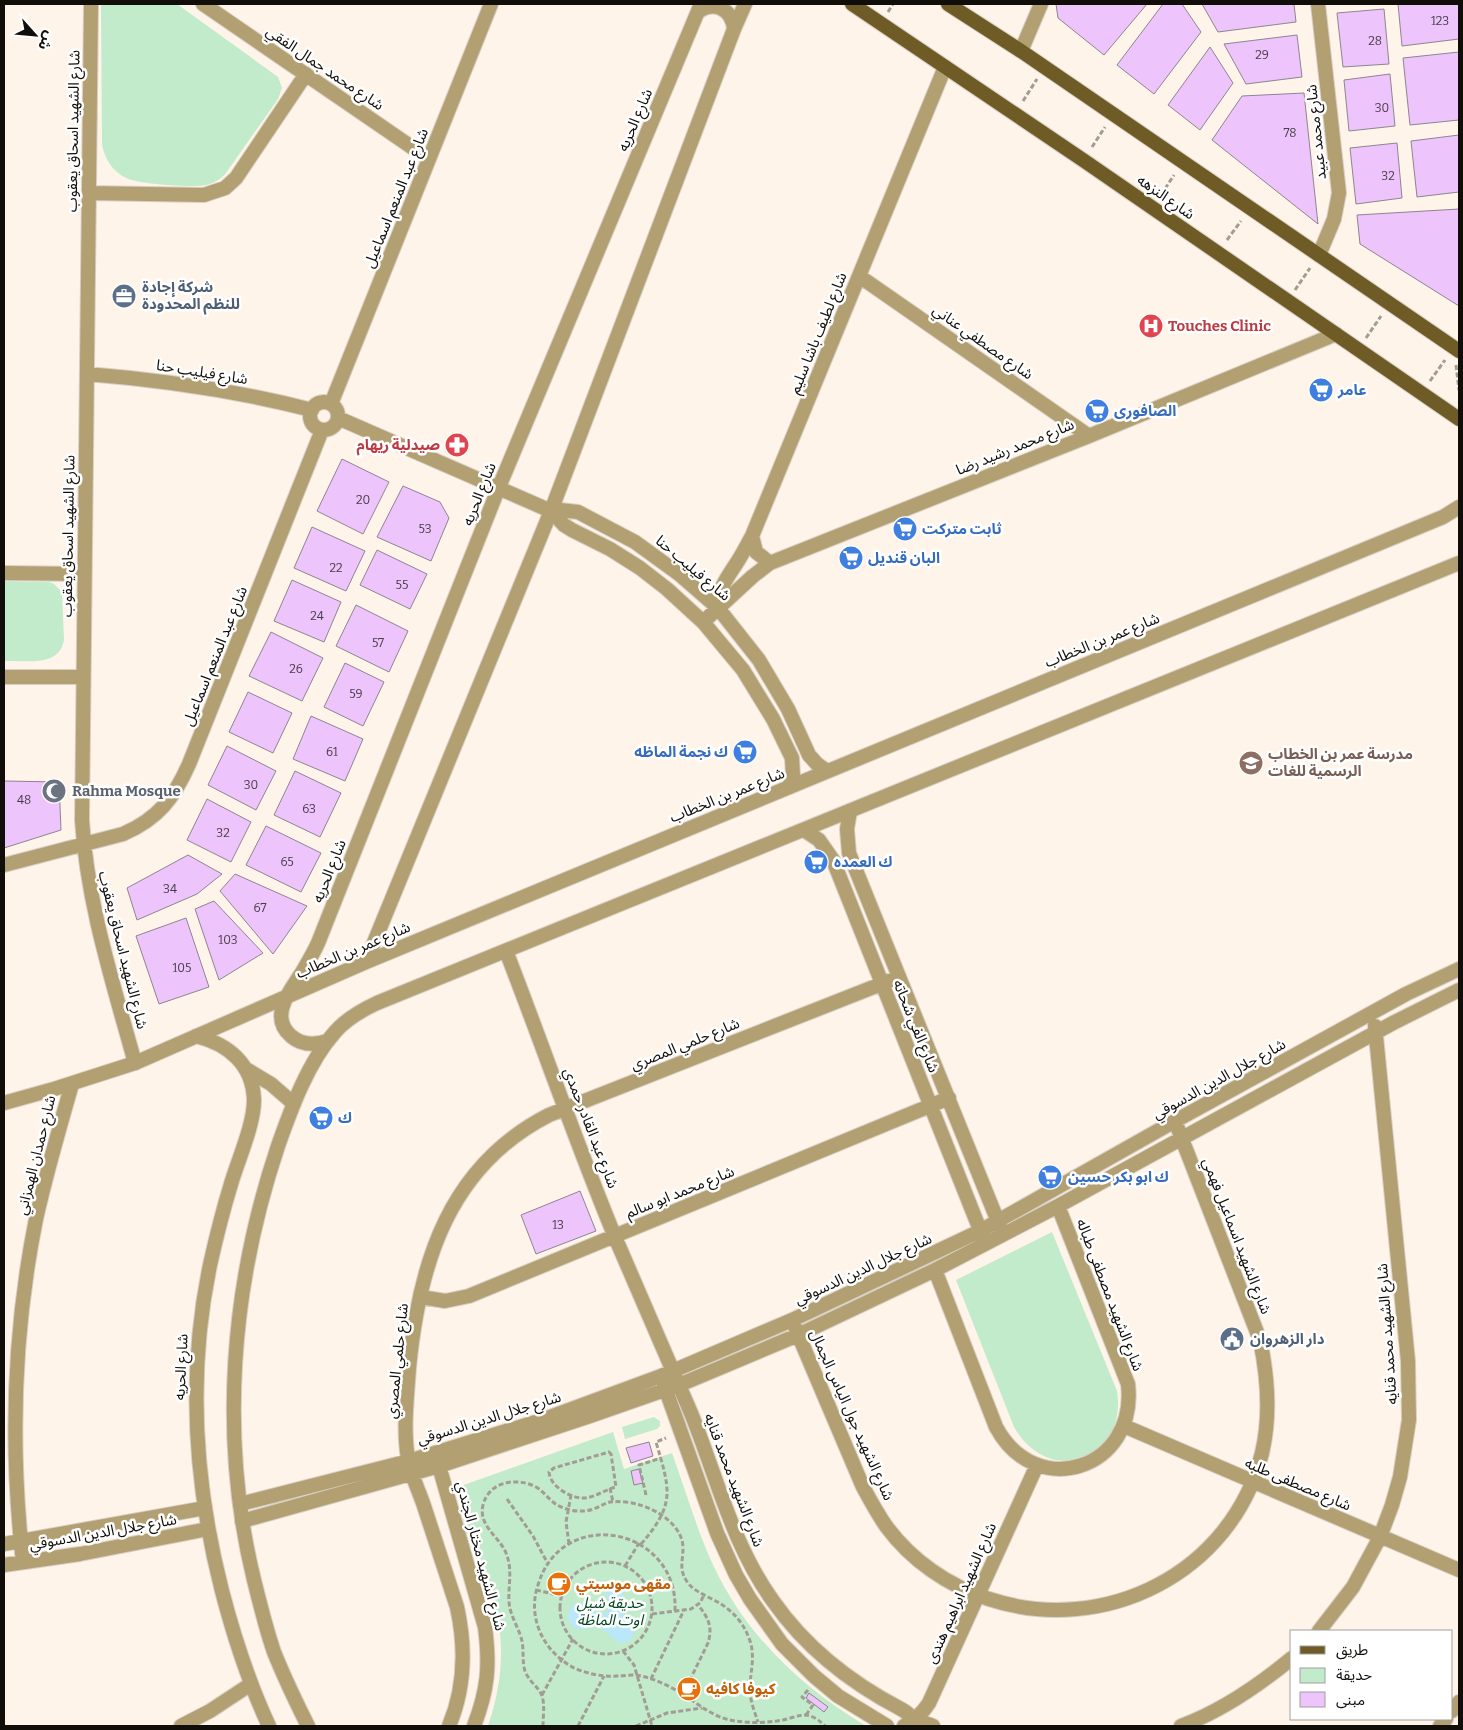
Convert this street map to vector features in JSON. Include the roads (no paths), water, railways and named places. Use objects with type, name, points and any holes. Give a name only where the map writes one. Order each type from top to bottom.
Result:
[{"type":"main road","name":"شارع النزهه","points":[[852,4],[1083,160],[1459,419]]},
{"type":"main road","points":[[948,4],[1114,114],[1457,349]]},
{"type":"street","name":"شارع الشهيد اسحاق يعقوب","points":[[91,4],[81,808],[84,845],[93,904],[135,1063]]},
{"type":"street","name":"شارع محمد جمال الفقي","points":[[203,4],[429,159]]},
{"type":"street","points":[[366,962],[551,511],[734,28],[745,4]]},
{"type":"street","points":[[1021,51],[1041,4]]},
{"type":"street","name":"شارع محمد عبيد","points":[[1318,4],[1338,193],[1334,219],[1319,255]]},
{"type":"street","name":"شارع عبد المنعم اسماعيل","points":[[331,404],[488,5]]},
{"type":"street","points":[[699,8],[707,6],[719,7],[728,13],[734,28]]},
{"type":"street","name":"شارع الحريه","points":[[286,996],[318,943],[499,487],[699,8]]},
{"type":"street","name":"شارع لطيف باشا سليم","points":[[718,608],[719,593],[723,583],[752,536],[945,67]]},
{"type":"street","points":[[89,193],[197,195],[212,194],[225,188],[236,178],[306,74]]},
{"type":"street","name":"شارع مصطفي عناني","points":[[859,276],[1089,436]]},
{"type":"street","name":"شارع محمد رشيد رضا","points":[[703,622],[770,563],[1089,436],[1336,334]]},
{"type":"street","name":"شارع فيليب حنا","points":[[87,374],[200,387],[312,410]]},
{"type":"street","points":[[323,402],[331,404],[336,410],[337,422],[331,428],[322,430],[314,426],[311,414],[315,406],[323,402]]},
{"type":"street","name":"شارع فيليب حنا","points":[[338,418],[551,511],[564,525],[610,549],[640,568],[667,589],[703,622],[743,670],[773,719],[792,758],[793,776],[790,787]]},
{"type":"street","name":"شارع عبد المنعم اسماعيل","points":[[4,865],[123,834],[152,818],[174,794],[189,764],[322,430]]},
{"type":"street","name":"شارع عمر بن الخطاب","points":[[4,1102],[72,1084],[135,1063],[366,962],[1443,517],[1459,507]]},
{"type":"street","name":"شارع فيليب حنا","points":[[551,511],[578,512],[635,542],[679,574],[718,608],[759,660],[788,709],[809,754],[827,772]]},
{"type":"street","points":[[752,536],[756,552],[770,563]]},
{"type":"street","points":[[308,1726],[283,1673],[271,1642],[252,1573],[240,1504],[235,1443],[234,1387],[241,1304],[250,1249],[263,1194],[294,1104],[328,1041],[342,1025],[368,1008],[1459,563]]},
{"type":"street","points":[[4,573],[84,574]]},
{"type":"street","points":[[4,677],[83,677]]},
{"type":"street","name":"شارع الفي شحاته","points":[[850,811],[847,829],[849,853],[1001,1228]]},
{"type":"street","name":"شارع الفي شحاته","points":[[804,830],[819,840],[830,855],[983,1237]]},
{"type":"street","name":"شارع عبد القادر حمدي","points":[[506,951],[667,1374]]},
{"type":"street","name":"شارع جلال الدين الدسوقي","points":[[437,1459],[667,1374],[983,1237],[1001,1228],[1174,1121],[1372,1013],[1459,969]]},
{"type":"street","name":"شارع حلمي المصري","points":[[450,1726],[462,1681],[463,1644],[461,1626],[457,1607],[411,1467],[406,1432],[412,1342],[420,1298],[439,1234],[446,1217],[465,1185],[489,1157],[517,1134],[566,1108],[899,977]]},
{"type":"street","name":"شارع جلال الدين الدسوقي","points":[[1001,1228],[1058,1206],[1376,1033],[1459,990]]},
{"type":"street","points":[[286,996],[282,1003],[282,1020],[289,1034],[303,1043],[311,1045],[328,1041]]},
{"type":"street","name":"شارع الشهيد محمد قنايه","points":[[1320,1630],[1353,1587],[1380,1537],[1400,1477],[1409,1420],[1410,1390],[1408,1361],[1376,1033],[1372,1013]]},
{"type":"street","name":"شارع الحريه","points":[[196,1036],[211,1040],[225,1047],[237,1057],[246,1069],[252,1085],[254,1101],[252,1116],[231,1183],[214,1247],[202,1305],[195,1384],[196,1423],[208,1529],[226,1607],[251,1684],[269,1726]]},
{"type":"street","points":[[246,1069],[272,1084],[294,1104]]},
{"type":"street","name":"شارع حمدان الهمزاني","points":[[23,1562],[20,1542],[10,1376],[36,1219],[72,1084]]},
{"type":"street","name":"شارع محمد ابو سالم","points":[[420,1298],[437,1301],[461,1299],[949,1098]]},
{"type":"street","name":"شارع الشهيد اسماعيل فهمي","points":[[977,1596],[1022,1608],[1058,1611],[1086,1609],[1113,1604],[1139,1594],[1164,1582],[1187,1567],[1208,1549],[1226,1528],[1252,1482],[1262,1453],[1268,1396],[1266,1368],[1260,1340],[1174,1121]]},
{"type":"street","name":"شارع الشهيد مصطفى طباله","points":[[935,1270],[999,1432],[1008,1446],[1017,1454],[1037,1465],[1050,1468],[1063,1469],[1089,1462],[1101,1456],[1111,1446],[1124,1426],[1128,1411],[1128,1384],[1058,1206]]},
{"type":"street","name":"شارع جلال الدين الدسوقي","points":[[242,1521],[411,1467],[672,1388],[798,1335],[935,1270],[983,1237]]},
{"type":"street","name":"شارع الشهيد جول الياس الجمال","points":[[792,1320],[863,1486],[886,1526],[907,1549],[936,1574],[977,1596]]},
{"type":"street","name":"شارع الشهيد محمد قنايه","points":[[667,1374],[672,1388],[681,1432],[712,1519],[726,1555],[750,1599],[765,1622],[801,1663],[828,1688],[856,1708],[888,1726]]},
{"type":"street","name":"شارع الشهيد محمد قنايه","points":[[672,1388],[692,1416],[723,1504],[735,1532],[748,1560],[773,1601],[803,1638],[837,1668],[871,1692],[906,1711],[912,1724],[933,1726]]},
{"type":"street","name":"شارع مصطفى طلبه","points":[[1124,1426],[1459,1570]]},
{"type":"street","name":"شارع الشهيد مختار الجندي","points":[[437,1459],[485,1627],[488,1652],[488,1678],[483,1703],[474,1726]]},
{"type":"street","name":"شارع الشهيد ابراهيم هندى","points":[[912,1724],[924,1712],[929,1703],[1037,1465]]},
{"type":"street","name":"شارع جلال الدين الدسوقي","points":[[240,1504],[411,1467]]},
{"type":"street","name":"شارع جلال الدين الدسوقي","points":[[4,1544],[205,1508]]},
{"type":"street","name":"شارع جلال الدين الدسوقي","points":[[4,1565],[100,1551],[208,1529]]},
{"type":"street","points":[[1188,1725],[1245,1694],[1290,1660]]},
{"type":"street","points":[[181,1726],[210,1711],[251,1684]]},
{"type":"water","points":[[612,1584],[622,1587],[624,1590],[622,1611],[634,1630],[631,1639],[624,1643],[616,1641],[599,1628],[577,1629],[570,1623],[568,1616],[570,1609],[577,1603],[587,1604],[599,1614],[607,1612],[610,1606],[605,1591]]},
{"type":"place","name":"شركة إجادة للنظم المحدودة","points":[[124,296]]},
{"type":"place","name":"Touches Clinic","points":[[1151,326]]},
{"type":"place","name":"عامر","points":[[1321,390]]},
{"type":"place","name":"الصافورى","points":[[1097,411]]},
{"type":"place","name":"صيدلية ريهام","points":[[457,445]]},
{"type":"place","name":"ثابت متركت","points":[[905,529]]},
{"type":"place","name":"البان قنديل","points":[[851,558]]},
{"type":"place","name":"ك نجمة الماظه","points":[[745,752]]},
{"type":"place","name":"مدرسة عمر بن الخطاب الرسمية للغات","points":[[1251,763]]},
{"type":"place","name":"Rahma Mosque","points":[[54,791]]},
{"type":"place","name":"ك العمده","points":[[816,862]]},
{"type":"place","name":"ك","points":[[321,1118]]},
{"type":"place","name":"ك ابو بكر حسين","points":[[1050,1177]]},
{"type":"place","name":"دار الزهروان","points":[[1232,1339]]},
{"type":"place","name":"مقهى موسيتي","points":[[559,1584]]},
{"type":"place","name":"كيوفا كافيه","points":[[689,1689]]},
{"type":"park label","name":"حديقة شيل اوت الماظة","points":[[610,1612]]}]
